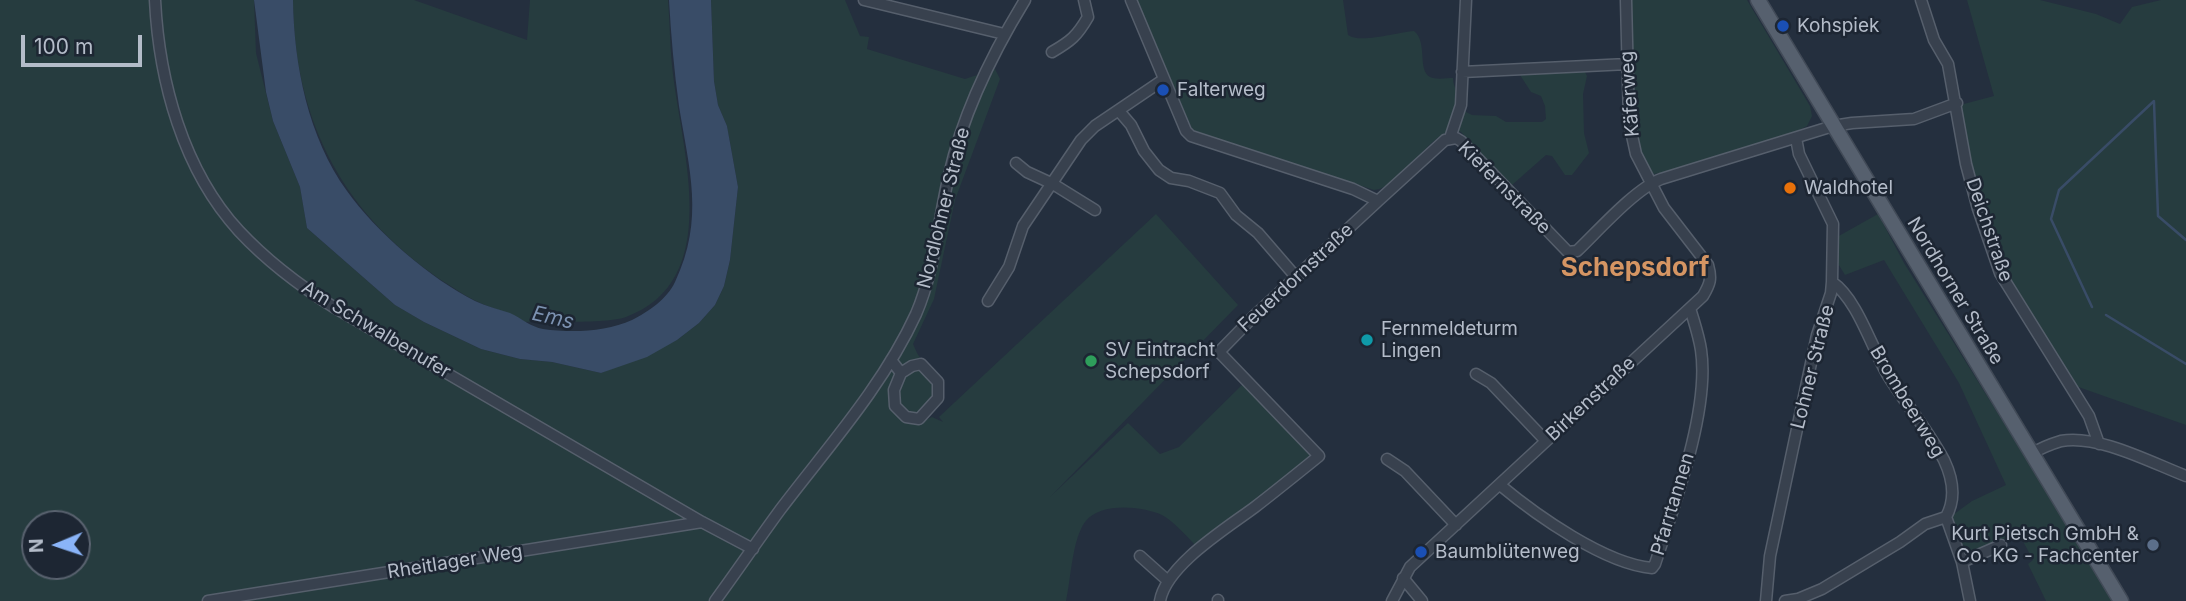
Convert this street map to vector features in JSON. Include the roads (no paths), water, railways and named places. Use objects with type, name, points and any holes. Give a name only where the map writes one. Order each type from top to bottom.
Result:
[{"type":"main road","name":"Nordhorner Straße","points":[[1758,0],[2121,601]]},
{"type":"street","name":"Am Schwalbenufer","points":[[155,0],[158,48],[163,74],[189,150],[206,186],[223,211],[256,248],[300,285],[335,308],[753,549]]},
{"type":"street","points":[[864,0],[1004,34]]},
{"type":"street","name":"Nordlohner Straße","points":[[715,601],[779,511],[848,422],[891,360],[916,312],[932,266],[949,172],[974,97],[1004,34],[1025,0]]},
{"type":"street","points":[[1052,52],[1075,37],[1088,16],[1084,0]]},
{"type":"street","points":[[1131,0],[1163,79],[1186,131],[1191,136],[1353,189],[1378,201]]},
{"type":"street","points":[[1450,138],[1461,106],[1466,0]]},
{"type":"street","name":"Käferweg","points":[[1626,0],[1631,137],[1636,154],[1652,182]]},
{"type":"street","name":"Deichstraße","points":[[1921,0],[1934,40],[1948,64],[1957,103],[1958,127],[1978,209],[2000,273],[2089,416],[2099,444]]},
{"type":"street","points":[[1462,72],[1628,64]]},
{"type":"street","points":[[988,301],[1009,267],[1023,226],[1087,132],[1163,79]]},
{"type":"street","points":[[1833,126],[1852,122],[1913,119],[1957,103]]},
{"type":"street","points":[[1119,111],[1159,170],[1171,178],[1189,181],[1220,193],[1236,215],[1258,233],[1296,277]]},
{"type":"street","name":"Kiefernstraße","points":[[1378,201],[1450,138],[1461,141],[1568,252],[1577,251],[1652,182],[1833,126]]},
{"type":"street","name":"Lohner Straße","points":[[1766,601],[1770,556],[1817,335],[1832,282],[1833,224],[1800,154],[1797,138]]},
{"type":"street","points":[[1016,163],[1027,172],[1053,184],[1095,210]]},
{"type":"street","name":"Birkenstraße","points":[[1392,601],[1410,567],[1703,296],[1710,284],[1711,275],[1703,258],[1664,208],[1652,182]]},
{"type":"street","name":"Feuerdornstraße","points":[[1160,601],[1168,582],[1198,548],[1319,456],[1219,352],[1378,201]]},
{"type":"street","name":"Brombeerweg","points":[[1832,282],[1848,294],[1888,375],[1944,461],[1954,495],[1952,508],[1946,517]]},
{"type":"street","name":"Pfarrtannen","points":[[1500,485],[1532,511],[1577,539],[1627,562],[1652,568],[1687,462],[1701,388],[1701,349],[1690,308]]},
{"type":"street","points":[[891,360],[901,373]]},
{"type":"street","points":[[921,364],[938,382],[938,398],[919,419],[906,417],[895,406],[894,390],[901,373],[921,364]]},
{"type":"street","points":[[1476,374],[1491,383],[1546,441]]},
{"type":"street","points":[[2031,453],[2048,445],[2081,440],[2186,476]]},
{"type":"street","points":[[1387,459],[1405,471],[1456,525]]},
{"type":"street","points":[[1785,601],[1798,599],[1822,589],[1925,524],[1946,517],[1962,562],[1970,601]]},
{"type":"street","name":"Rheitlager Weg","points":[[208,601],[702,522]]},
{"type":"street","points":[[1962,562],[2001,545]]},
{"type":"street","points":[[1140,556],[1168,582]]},
{"type":"street","points":[[1403,578],[1422,601]]},
{"type":"water","points":[[254,0],[293,0],[300,75],[322,148],[347,191],[388,238],[440,280],[475,301],[510,313],[539,328],[577,331],[611,327],[632,320],[656,304],[675,282],[690,237],[692,194],[679,106],[669,0],[711,0],[714,81],[718,105],[727,126],[738,187],[730,260],[724,286],[715,305],[699,323],[677,340],[647,357],[601,373],[552,362],[520,359],[481,349],[395,305],[307,228],[300,187],[273,121],[266,92]]},
{"type":"waterway","points":[[2092,307],[2051,219],[2059,190],[2154,101]]},
{"type":"waterway","points":[[2154,102],[2158,216],[2186,240]]},
{"type":"waterway","points":[[2106,315],[2186,364]]},
{"type":"place","name":"Kohspiek","points":[[1783,26]]},
{"type":"place","name":"Falterweg","points":[[1163,90]]},
{"type":"place","name":"Waldhotel","points":[[1790,188]]},
{"type":"place","name":"Fernmeldeturm Lingen","points":[[1367,340]]},
{"type":"place","name":"SV Eintracht Schepsdorf","points":[[1091,361]]},
{"type":"place","name":"Kurt Pietsch GmbH & Co. KG - Fachcenter","points":[[2153,545]]},
{"type":"place","name":"Baumblütenweg","points":[[1421,552]]},
{"type":"district","name":"Schepsdorf","points":[[1635,268]]},
{"type":"water label","name":"Ems","points":[[553,318]]}]
